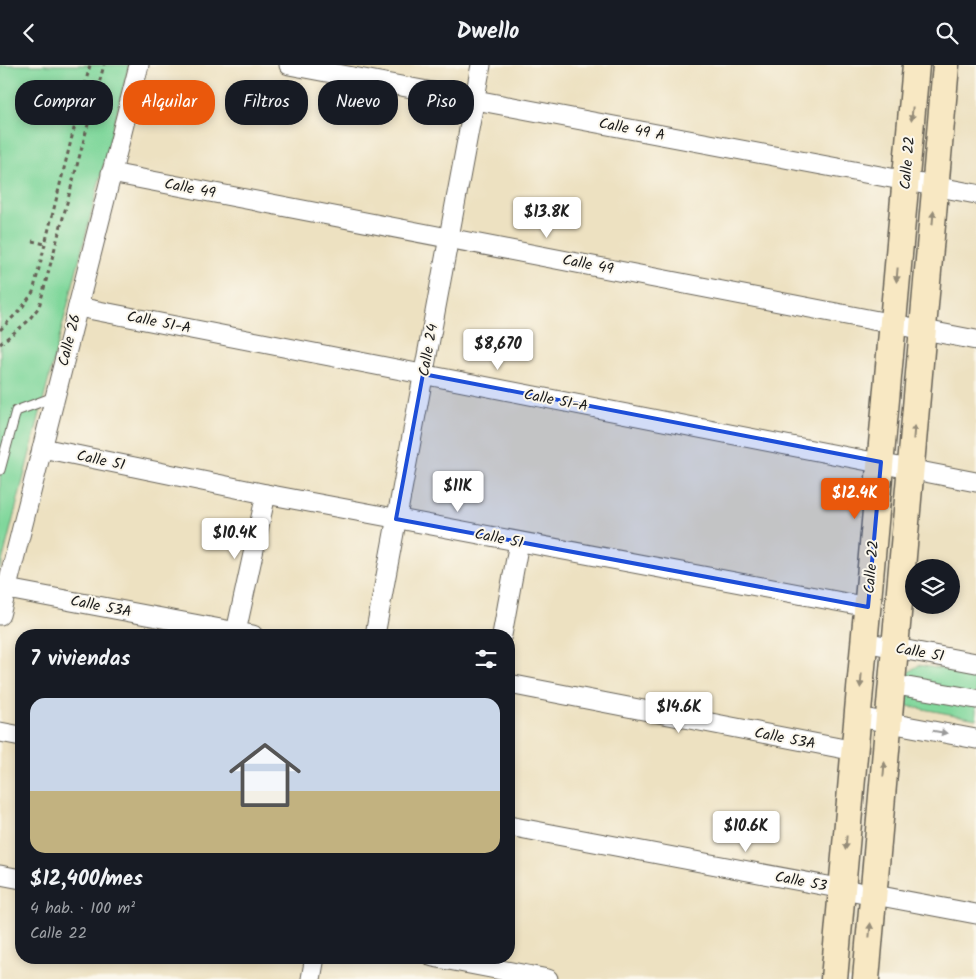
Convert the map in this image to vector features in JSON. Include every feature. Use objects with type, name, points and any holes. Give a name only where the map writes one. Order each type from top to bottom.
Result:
[{"type":"street","name":"Calle 26","points":[[0,615],[139,65]]},
{"type":"street","name":"Calle 49 A","points":[[288,65],[408,87]]},
{"type":"street","name":"Calle 24","points":[[474,99],[480,65]]},
{"type":"street","name":"Calle 22","points":[[834,979],[916,65]]},
{"type":"street","name":"Calle 22","points":[[866,979],[946,65]]},
{"type":"street","name":"Calle 49 A","points":[[474,99],[976,194]]},
{"type":"street","name":"Calle 24","points":[[376,629],[469,125]]},
{"type":"street","name":"Calle 49","points":[[111,173],[976,340]]},
{"type":"street","name":"Calle 51-A","points":[[78,307],[976,482]]},
{"type":"street","name":"Calle 51","points":[[42,448],[266,494],[868,607]]},
{"type":"street","points":[[246,629],[266,494]]},
{"type":"street","points":[[503,629],[519,542]]},
{"type":"street","name":"Calle 53A","points":[[7,589],[223,629]]},
{"type":"street","name":"Calle 51","points":[[864,642],[976,663]]},
{"type":"street","name":"Calle 53A","points":[[515,685],[855,751]]},
{"type":"street","points":[[902,685],[976,699]]},
{"type":"street","points":[[858,717],[976,739]]},
{"type":"street","points":[[0,732],[15,735]]},
{"type":"street","name":"Calle 53","points":[[515,827],[976,914]]},
{"type":"street","points":[[0,875],[15,878]]},
{"type":"street","points":[[311,979],[314,964]]},
{"type":"street","points":[[470,964],[548,979]]},
{"type":"lane","points":[[0,470],[16,411],[55,397]]},
{"type":"path","points":[[0,330],[21,309],[33,292],[90,65]]},
{"type":"path","points":[[0,344],[28,323],[39,307],[104,65]]},
{"type":"path","points":[[32,241],[45,244]]},
{"type":"highlighted area","points":[[423,374],[881,462],[868,607],[396,519]]},
{"type":"green space","points":[[0,65],[129,65],[125,80],[123,80],[123,88],[0,570]]},
{"type":"green space","points":[[919,665],[976,675],[976,719],[907,706],[904,702],[907,673]]}]
